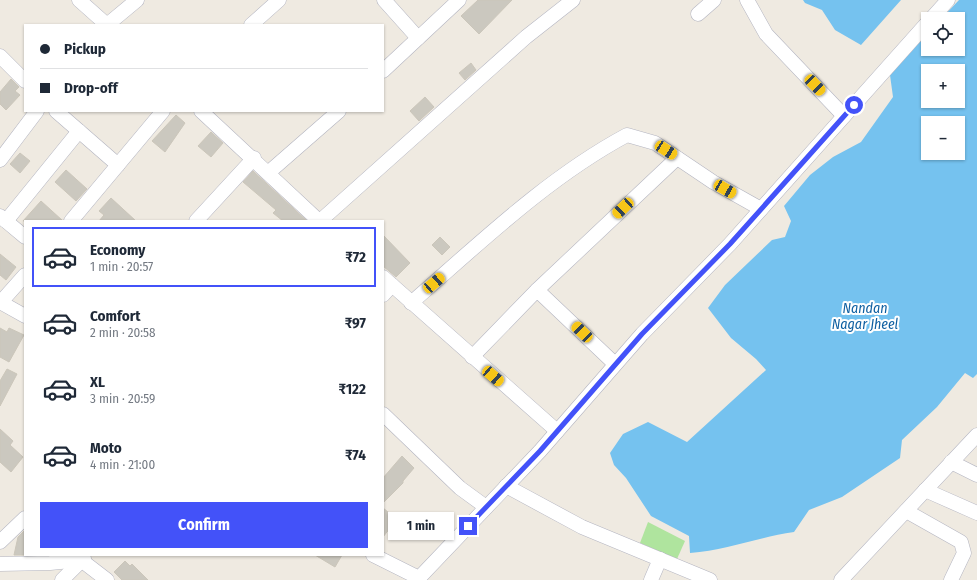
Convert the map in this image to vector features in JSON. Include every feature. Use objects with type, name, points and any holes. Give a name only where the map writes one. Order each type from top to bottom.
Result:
[{"type":"street","points":[[79,0],[106,24]]},
{"type":"street","points":[[108,24],[137,0]]},
{"type":"street","points":[[252,24],[279,0]]},
{"type":"street","points":[[384,0],[418,38]]},
{"type":"street","points":[[384,70],[459,0]]},
{"type":"street","points":[[321,220],[526,37],[573,0]]},
{"type":"street","points":[[698,14],[714,0]]},
{"type":"street","points":[[747,0],[766,34],[844,116]]},
{"type":"street","points":[[937,12],[948,0]]},
{"type":"street","points":[[375,556],[419,578],[557,431],[642,334],[761,209],[921,30]]},
{"type":"street","points":[[0,56],[24,80]]},
{"type":"street","points":[[0,160],[36,112]]},
{"type":"street","points":[[57,112],[118,165]]},
{"type":"street","points":[[72,220],[163,112]]},
{"type":"street","points":[[202,112],[254,158],[319,220]]},
{"type":"street","points":[[268,173],[337,112]]},
{"type":"street","points":[[24,236],[3,218],[79,132]]},
{"type":"street","points":[[411,303],[544,189],[602,148],[627,135],[655,143],[714,182],[761,209]]},
{"type":"street","points":[[197,220],[254,158]]},
{"type":"street","points":[[472,357],[537,290],[677,158]]},
{"type":"street","points":[[24,276],[1,302],[24,315]]},
{"type":"street","points":[[386,286],[411,303],[557,431]]},
{"type":"street","points":[[537,290],[615,364]]},
{"type":"street","points":[[384,416],[460,488],[486,507]]},
{"type":"street","points":[[841,580],[977,435]]},
{"type":"street","points":[[951,462],[977,475]]},
{"type":"street","points":[[506,486],[582,527],[708,580]]},
{"type":"street","points":[[925,490],[977,513]]},
{"type":"street","points":[[906,511],[961,542],[964,553],[951,580]]},
{"type":"street","points":[[3,533],[24,519]]},
{"type":"street","points":[[0,564],[50,563],[84,557]]},
{"type":"street","points":[[62,580],[84,557]]},
{"type":"street","points":[[84,557],[107,580]]},
{"type":"street","points":[[651,580],[660,559]]},
{"type":"green space","points":[[648,522],[685,541],[677,559],[640,543]]},
{"type":"water","points":[[803,0],[901,0],[861,45],[835,30],[822,10],[805,3]]},
{"type":"water","name":"Nandan Nagar Jheel","points":[[959,0],[977,0],[977,374],[973,378],[965,373],[937,407],[902,440],[900,458],[842,497],[809,510],[794,532],[717,549],[690,553],[689,536],[651,516],[626,478],[614,465],[610,453],[623,434],[648,422],[687,442],[766,370],[756,359],[731,338],[708,308],[725,285],[772,240],[785,237],[791,221],[784,206],[810,175],[833,157],[861,142],[893,97],[890,75],[921,41],[921,56],[965,56],[965,12],[948,12]]},
{"type":"building","points":[[478,0],[512,0],[479,34],[461,16]]},
{"type":"building","points":[[471,63],[476,70],[465,80],[459,73]]},
{"type":"building","points":[[11,79],[19,87],[15,91],[20,95],[6,110],[0,104],[0,92]]},
{"type":"building","points":[[425,97],[434,107],[419,121],[410,111]]},
{"type":"building","points":[[176,115],[185,123],[165,152],[152,141]]},
{"type":"building","points":[[211,132],[223,143],[211,157],[198,146]]},
{"type":"building","points":[[20,153],[30,161],[20,173],[10,164]]},
{"type":"building","points":[[66,170],[87,189],[76,201],[55,182]]},
{"type":"building","points":[[253,171],[306,220],[282,220],[273,213],[276,210],[243,182]]},
{"type":"building","points":[[111,198],[135,220],[100,220],[104,215],[99,211]]},
{"type":"building","points":[[41,201],[62,220],[24,220],[23,221]]},
{"type":"building","points":[[384,236],[410,263],[396,277],[384,267]]},
{"type":"building","points":[[440,237],[450,247],[442,255],[432,245]]},
{"type":"building","points":[[0,254],[16,267],[6,280],[0,275]]},
{"type":"building","points":[[0,328],[7,332],[9,328],[24,335],[9,362],[0,357]]},
{"type":"building","points":[[7,369],[17,374],[0,406],[0,381]]},
{"type":"building","points":[[0,429],[13,441],[10,445],[23,457],[11,472],[0,462]]},
{"type":"building","points":[[402,456],[414,468],[403,483],[384,502],[384,477]]},
{"type":"building","points":[[384,509],[397,519],[384,536]]},
{"type":"building","points":[[24,531],[24,555],[14,555],[18,537]]},
{"type":"building","points":[[317,556],[341,556],[335,567]]},
{"type":"building","points":[[125,561],[130,566],[132,564],[148,580],[122,580],[114,572]]},
{"type":"route","points":[[468,526],[540,451],[642,334],[730,244],[854,105]]}]
